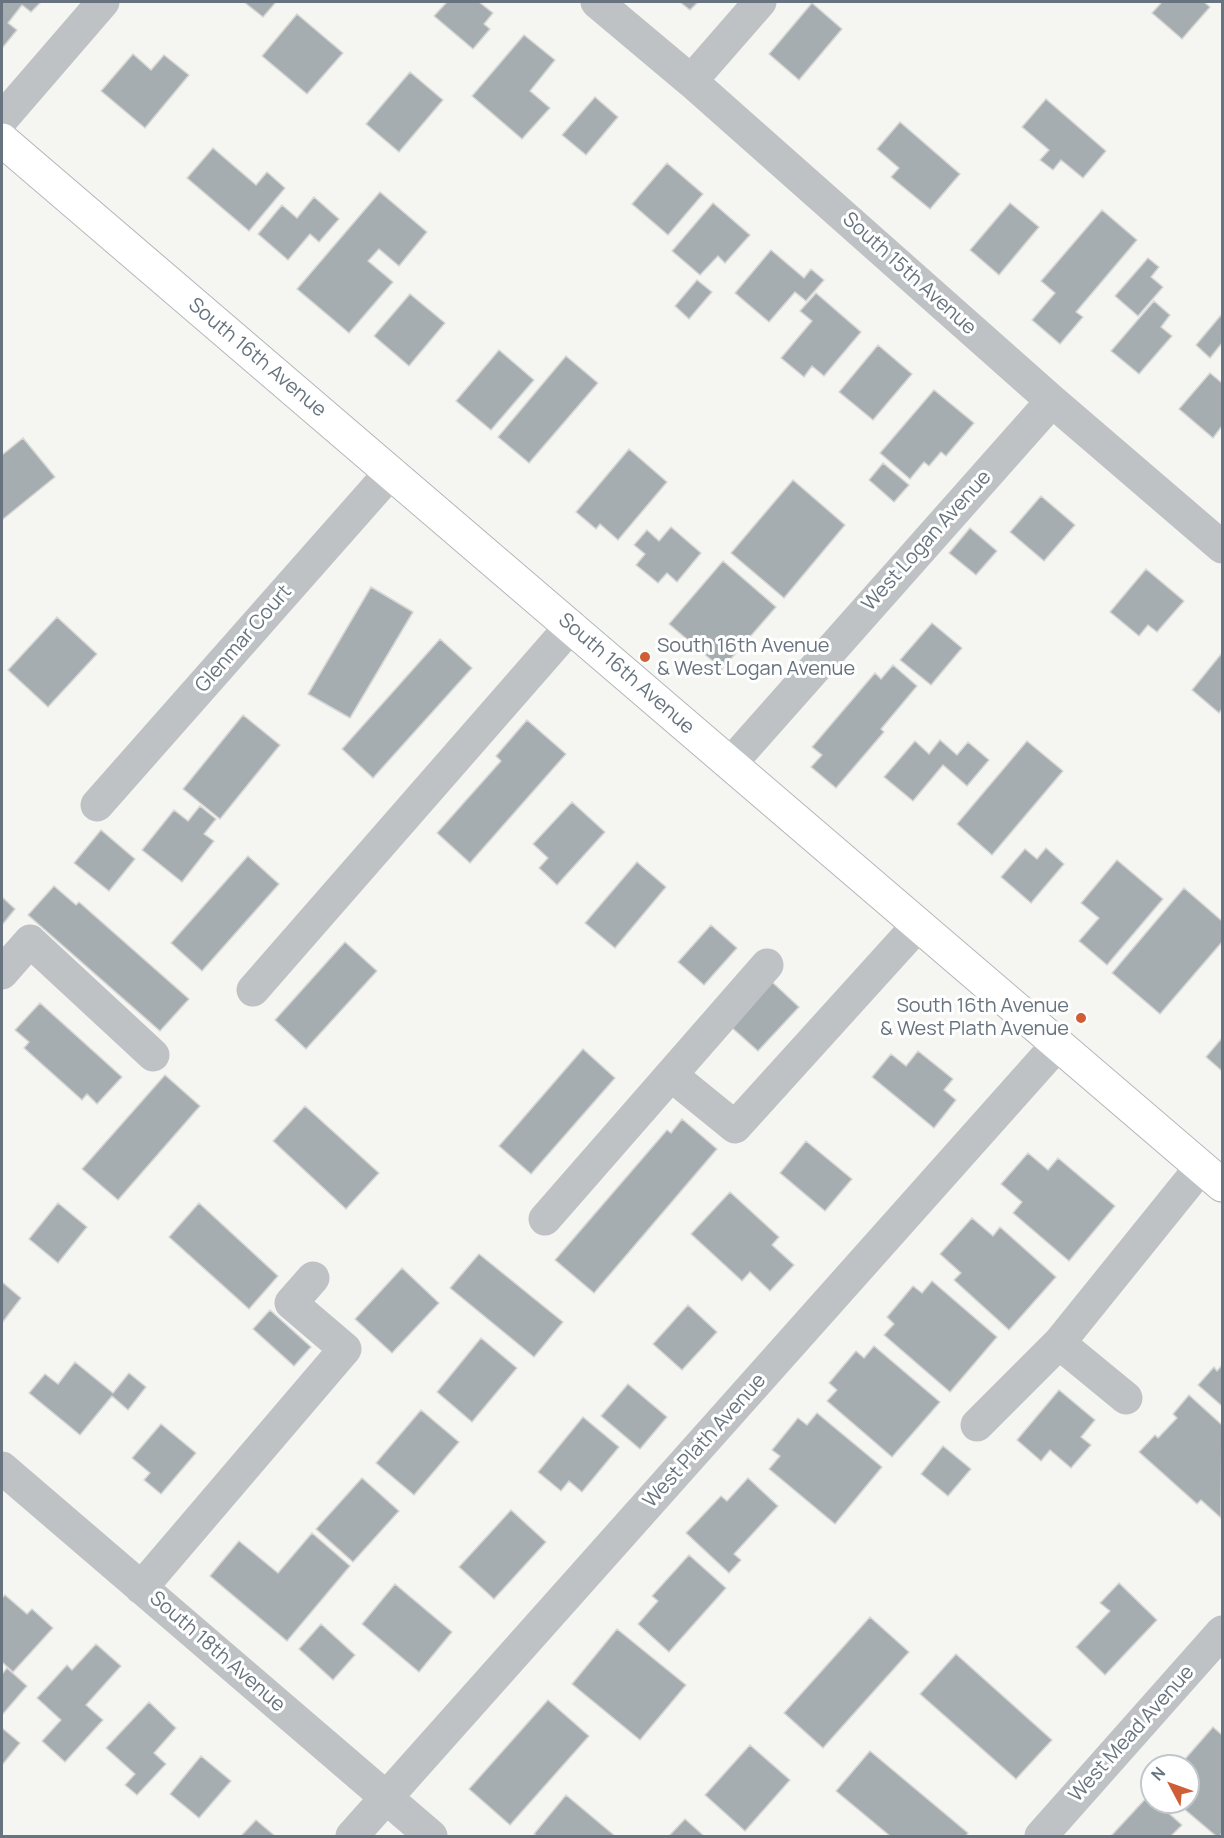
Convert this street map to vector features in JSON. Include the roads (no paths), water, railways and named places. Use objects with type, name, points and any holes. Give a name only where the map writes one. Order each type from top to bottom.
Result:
[{"type":"main road","name":"South 16th Avenue","points":[[2,140],[1212,1176]]},
{"type":"street","points":[[2,119],[102,2]]},
{"type":"street","name":"South 15th Avenue","points":[[597,2],[691,81],[1052,401],[1222,547]]},
{"type":"street","points":[[691,81],[760,2]]},
{"type":"street","name":"West Logan Avenue","points":[[731,763],[1052,401]]},
{"type":"street","name":"Glenmar Court","points":[[97,805],[391,472]]},
{"type":"street","points":[[253,990],[571,626]]},
{"type":"street","points":[[671,1075],[735,1127],[918,925]]},
{"type":"street","points":[[2,973],[30,941],[153,1055]]},
{"type":"street","points":[[545,1219],[767,965]]},
{"type":"street","name":"West Plath Avenue","points":[[352,1836],[1057,1044]]},
{"type":"street","points":[[976,1425],[1059,1343],[1212,1176]]},
{"type":"street","points":[[141,1588],[345,1349],[291,1303],[314,1278]]},
{"type":"street","points":[[1059,1343],[1126,1398]]},
{"type":"street","name":"South 18th Avenue","points":[[2,1468],[431,1836]]},
{"type":"street","name":"West Mead Avenue","points":[[1041,1836],[1222,1632]]},
{"type":"place","name":"South 16th Avenue & West Logan Avenue","points":[[645,657]]},
{"type":"place","name":"South 16th Avenue & West Plath Avenue","points":[[1081,1018]]}]
